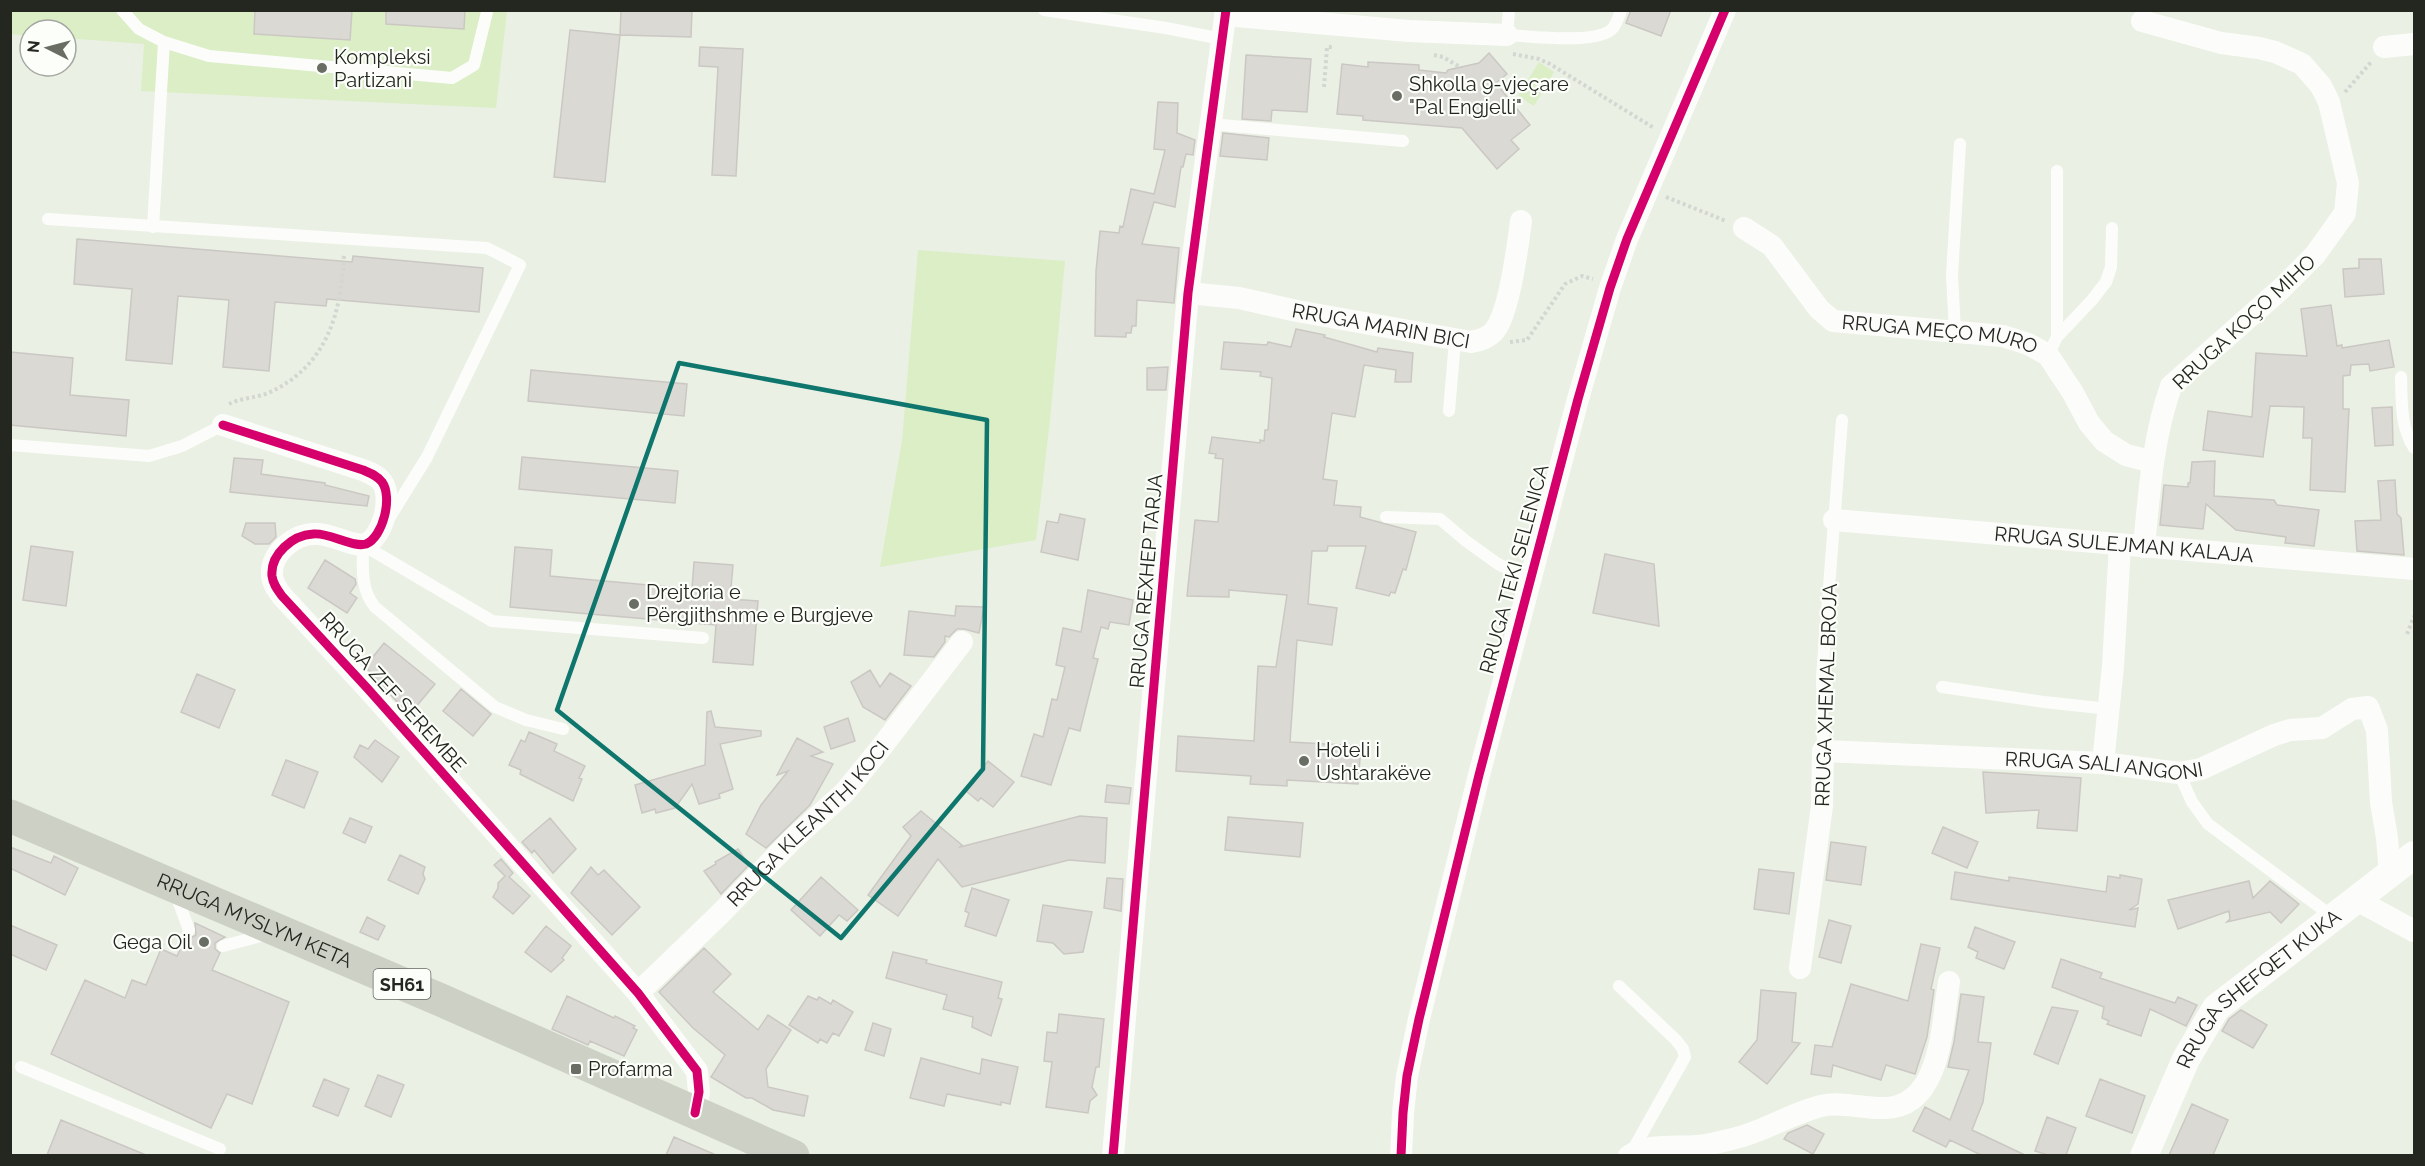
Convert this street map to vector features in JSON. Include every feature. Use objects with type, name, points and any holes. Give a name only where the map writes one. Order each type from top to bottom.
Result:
[{"type":"main road","name":"RRUGA MYSLYM KETA","points":[[10,816],[793,1155]]},
{"type":"street","name":"RRUGA TEKI SELENICA","points":[[1401,1155],[1406,1085],[1419,1019],[1479,775],[1578,399],[1611,284],[1627,239],[1725,10]]},
{"type":"street","name":"RRUGA REXHEP TARJA","points":[[1113,1155],[1188,293],[1225,13]]},
{"type":"street","points":[[1225,13],[1409,31],[1508,35]]},
{"type":"street","name":"RRUGA KOÇO MIHO","points":[[2136,16],[2193,37],[2259,48],[2290,57],[2302,64],[2313,76],[2329,102],[2348,183],[2345,213],[2307,264],[2233,333],[2171,386],[2153,462],[2144,547]]},
{"type":"street","points":[[2384,47],[2415,44]]},
{"type":"street","name":"RRUGA MARIN BICI","points":[[1188,293],[1239,298],[1455,341],[1471,342],[1487,337],[1496,330],[1516,263],[1521,221]]},
{"type":"street","name":"RRUGA MEÇO MURO","points":[[1744,228],[1772,246],[1819,309],[1833,321],[2003,336],[2028,344],[2053,346],[2089,423],[2104,441],[2126,455],[2153,462]]},
{"type":"street","points":[[223,425],[374,474],[386,490],[387,501],[370,539]]},
{"type":"street","name":"RRUGA SULEJMAN KALAJA","points":[[1834,520],[2120,546],[2415,569]]},
{"type":"street","name":"RRUGA ZEF SEREMBE","points":[[370,539],[315,533],[301,536],[289,542],[274,562],[271,574],[274,585],[638,993],[698,1071],[699,1092],[695,1113]]},
{"type":"street","points":[[2103,763],[2120,546]]},
{"type":"street","name":"RRUGA KLEANTHI KOCI","points":[[638,993],[792,840],[845,792],[962,642]]},
{"type":"street","name":"RRUGA SALI ANGONI","points":[[1823,751],[2103,763],[2179,773],[2201,769],[2274,735],[2290,730],[2322,728],[2352,709],[2368,707],[2378,730],[2381,802],[2390,874]]},
{"type":"street","name":"RRUGA XHEMAL BROJA","points":[[1800,968],[1821,816],[1823,751]]},
{"type":"street","name":"RRUGA SHEFQET KUKA","points":[[2144,1155],[2186,1059],[2216,1008],[2415,855]]},
{"type":"street","points":[[2357,900],[2415,930]]},
{"type":"street","points":[[1630,1155],[1651,1148],[1698,1146],[1724,1142],[1823,1105],[1887,1108],[1904,1105],[1919,1094],[1929,1079],[1936,1058],[1949,982]]},
{"type":"lane","points":[[122,10],[139,29],[164,42],[209,56],[452,78],[474,65],[487,12]]},
{"type":"lane","points":[[1044,10],[1155,26],[1222,39]]},
{"type":"lane","points":[[1509,10],[1508,35],[1581,38],[1602,35],[1613,28],[1621,10]]},
{"type":"lane","points":[[153,227],[164,42]]},
{"type":"lane","points":[[1210,124],[1403,141]]},
{"type":"lane","points":[[1955,331],[1952,275],[1960,144]]},
{"type":"lane","points":[[2053,346],[2056,171]]},
{"type":"lane","points":[[48,219],[486,248],[520,265],[427,457],[393,514],[370,539],[364,588],[367,598],[375,607],[495,707],[526,720],[563,729]]},
{"type":"lane","points":[[2053,346],[2106,282],[2111,267],[2112,228]]},
{"type":"lane","points":[[1449,411],[1455,341]]},
{"type":"lane","points":[[2401,377],[2405,433],[2415,448]]},
{"type":"lane","name":"RRUGA XHEMAL BROJA","points":[[1823,751],[1822,676],[1842,420]]},
{"type":"lane","points":[[10,445],[149,456],[182,446],[223,425]]},
{"type":"lane","points":[[1386,517],[1440,519],[1498,564],[1530,579]]},
{"type":"lane","points":[[370,539],[492,621],[703,638]]},
{"type":"lane","points":[[1942,687],[2044,702],[2109,708]]},
{"type":"lane","points":[[2179,773],[2192,802],[2208,824],[2333,917]]},
{"type":"lane","points":[[172,885],[189,930]]},
{"type":"lane","points":[[223,946],[278,931]]},
{"type":"lane","points":[[1619,986],[1676,1040],[1683,1049],[1685,1057],[1630,1155]]},
{"type":"lane","points":[[21,1067],[220,1149]]},
{"type":"path","points":[[1323,87],[1327,47],[1338,47]]},
{"type":"path","points":[[2329,102],[2343,94],[2384,47]]},
{"type":"path","points":[[1569,76],[1670,138]]},
{"type":"path","points":[[1648,190],[1744,228]]},
{"type":"path","points":[[229,403],[267,394],[303,373],[333,328],[341,295],[345,239]]},
{"type":"path","points":[[1487,337],[1515,342],[1527,340],[1549,305],[1565,284],[1574,277],[1582,276],[1611,284]]},
{"type":"path","points":[[2408,634],[2415,616]]},
{"type":"highlighted area","points":[[679,363],[987,420],[983,769],[841,938],[557,710]]},
{"type":"green space","name":"Kompleksi Partizani","points":[[10,11],[507,11],[496,108],[141,91],[144,44],[78,39],[78,18],[18,18],[18,35],[11,34]]},
{"type":"green space","points":[[1539,62],[1554,72],[1534,106],[1518,96]]},
{"type":"green space","points":[[918,250],[1065,261],[1036,540],[880,567],[902,441]]},
{"type":"building","points":[[255,10],[352,10],[350,40],[254,34]]},
{"type":"building","points":[[386,10],[465,10],[464,29],[386,24]]},
{"type":"building","points":[[621,10],[692,10],[691,37],[620,35]]},
{"type":"building","points":[[1631,10],[1671,10],[1661,36],[1626,23]]},
{"type":"building","points":[[570,30],[620,35],[605,182],[554,177]]},
{"type":"building","points":[[700,47],[743,49],[736,176],[712,175],[718,67],[699,66]]},
{"type":"building","points":[[1489,53],[1507,74],[1496,83],[1530,125],[1511,140],[1519,149],[1497,169],[1462,128],[1363,120],[1363,116],[1337,114],[1342,64],[1368,67],[1368,62],[1419,65],[1419,70],[1446,73],[1448,70],[1479,63]]},
{"type":"building","points":[[1246,55],[1311,59],[1307,112],[1272,110],[1271,121],[1242,119]]},
{"type":"building","points":[[1158,102],[1178,103],[1177,133],[1195,140],[1193,155],[1186,154],[1183,167],[1181,167],[1175,207],[1154,202],[1142,244],[1179,248],[1174,303],[1137,300],[1136,326],[1132,326],[1131,333],[1126,333],[1126,337],[1095,336],[1096,271],[1100,231],[1119,233],[1120,226],[1123,227],[1131,189],[1154,194],[1165,150],[1154,149]]},
{"type":"building","points":[[1223,133],[1269,138],[1267,160],[1220,156]]},
{"type":"building","points":[[77,239],[352,262],[353,256],[483,268],[479,312],[327,299],[326,306],[275,302],[269,371],[223,367],[229,300],[178,296],[172,364],[126,360],[132,289],[74,284]]},
{"type":"building","points":[[2359,259],[2381,259],[2384,294],[2345,297],[2343,269],[2359,268]]},
{"type":"building","points":[[2331,305],[2337,346],[2342,345],[2342,348],[2389,340],[2394,367],[2370,371],[2369,364],[2351,365],[2350,375],[2343,376],[2343,409],[2349,409],[2345,492],[2310,490],[2312,438],[2303,438],[2304,407],[2270,406],[2263,457],[2203,450],[2208,411],[2252,417],[2256,353],[2307,356],[2301,309]]},
{"type":"building","points":[[1296,329],[1325,335],[1324,337],[1377,352],[1378,348],[1413,353],[1411,382],[1395,382],[1396,370],[1364,365],[1355,417],[1332,413],[1323,479],[1337,481],[1334,505],[1361,507],[1360,517],[1416,532],[1406,570],[1403,569],[1395,593],[1391,592],[1389,596],[1356,588],[1366,546],[1328,546],[1327,551],[1312,551],[1308,604],[1337,608],[1332,645],[1297,640],[1290,742],[1361,746],[1358,784],[1287,780],[1287,786],[1250,784],[1251,776],[1176,771],[1178,736],[1254,741],[1258,666],[1276,667],[1287,595],[1229,590],[1229,597],[1187,596],[1195,520],[1218,522],[1223,459],[1215,458],[1216,454],[1209,453],[1212,437],[1260,443],[1260,440],[1264,441],[1265,430],[1268,430],[1272,378],[1260,376],[1261,372],[1221,369],[1224,342],[1267,345],[1268,342],[1291,347]]},
{"type":"building","points":[[10,352],[73,358],[70,395],[129,400],[126,436],[10,425]]},
{"type":"building","points":[[1168,367],[1166,390],[1147,390],[1147,368]]},
{"type":"building","points":[[531,370],[687,384],[684,416],[528,401]]},
{"type":"building","points":[[2392,407],[2393,445],[2375,446],[2372,408]]},
{"type":"building","points":[[522,457],[678,471],[675,503],[519,489]]},
{"type":"building","points":[[234,458],[263,460],[261,474],[325,483],[325,485],[369,496],[367,506],[230,492]]},
{"type":"building","points":[[2215,461],[2214,496],[2274,500],[2277,505],[2319,510],[2314,546],[2285,543],[2286,537],[2236,530],[2206,504],[2203,529],[2160,525],[2164,485],[2188,487],[2192,462]]},
{"type":"building","points":[[2395,480],[2397,514],[2401,518],[2404,555],[2357,551],[2355,521],[2381,520],[2378,481]]},
{"type":"building","points":[[1060,514],[1085,519],[1078,560],[1041,552],[1047,521],[1058,523]]},
{"type":"building","points":[[246,523],[275,523],[276,537],[269,544],[255,544],[242,536]]},
{"type":"building","points":[[31,546],[73,552],[66,606],[23,600]]},
{"type":"building","name":"Drejtoria e Përgjithshme e Burgjeve","points":[[515,547],[552,550],[550,576],[692,589],[694,562],[733,565],[730,599],[758,601],[753,665],[713,662],[716,625],[510,607]]},
{"type":"building","points":[[1605,554],[1654,564],[1659,626],[1593,613]]},
{"type":"building","points":[[325,560],[355,579],[356,584],[350,593],[357,598],[347,613],[308,588]]},
{"type":"building","points":[[1088,590],[1133,600],[1129,625],[1110,622],[1108,629],[1101,627],[1093,658],[1098,659],[1080,731],[1069,728],[1051,785],[1021,776],[1034,734],[1043,737],[1052,699],[1057,700],[1065,667],[1056,665],[1063,628],[1081,632]]},
{"type":"building","points":[[956,606],[984,607],[979,633],[957,629],[949,637],[945,636],[945,642],[934,657],[904,655],[909,611],[955,616]]},
{"type":"building","points":[[384,643],[435,684],[409,715],[362,663],[368,656],[372,658]]},
{"type":"building","points":[[870,670],[880,687],[890,673],[911,686],[885,720],[863,707],[851,682]]},
{"type":"building","points":[[197,674],[235,690],[219,728],[181,712]]},
{"type":"building","points":[[461,689],[491,714],[473,736],[443,711]]},
{"type":"building","points":[[711,711],[715,727],[761,731],[761,736],[720,744],[733,789],[719,794],[720,798],[699,804],[692,784],[675,808],[656,813],[655,809],[642,813],[635,785],[705,765],[707,712]]},
{"type":"building","points":[[848,718],[855,741],[831,749],[824,727]]},
{"type":"building","points":[[529,732],[557,744],[554,751],[585,766],[573,801],[520,774],[521,770],[509,765],[521,740],[525,742]]},
{"type":"building","points":[[797,738],[823,752],[811,756],[833,764],[810,805],[766,848],[746,834],[761,805],[788,771],[777,775]]},
{"type":"building","points":[[375,740],[399,757],[382,782],[354,757],[360,745],[368,749]]},
{"type":"building","points":[[286,760],[318,772],[304,808],[272,795]]},
{"type":"building","points":[[988,761],[1014,782],[993,807],[981,798],[978,801],[966,791]]},
{"type":"building","points":[[1983,772],[2081,778],[2077,831],[2037,828],[2039,810],[1986,813]]},
{"type":"building","points":[[1107,785],[1131,788],[1129,804],[1105,802]]},
{"type":"building","points":[[921,811],[962,845],[960,847],[1080,816],[1107,818],[1105,863],[1069,860],[962,887],[938,859],[898,916],[868,895],[911,836],[903,827]]},
{"type":"building","points":[[1228,817],[1303,823],[1300,857],[1225,850]]},
{"type":"building","points":[[350,818],[372,827],[365,843],[343,833]]},
{"type":"building","points":[[550,818],[576,849],[553,873],[534,850],[532,853],[522,842]]},
{"type":"building","points":[[1943,827],[1978,842],[1967,868],[1932,853]]},
{"type":"building","points":[[1831,842],[1866,847],[1861,885],[1826,880]]},
{"type":"building","points":[[10,847],[51,863],[54,856],[78,868],[65,895],[10,868]]},
{"type":"building","points":[[738,849],[749,865],[721,894],[704,871]]},
{"type":"building","points":[[400,855],[425,867],[423,874],[425,879],[418,894],[388,880]]},
{"type":"building","points":[[501,859],[513,873],[509,877],[530,896],[513,914],[493,897],[498,883],[505,876],[494,865]]},
{"type":"building","points":[[591,867],[598,875],[604,870],[640,907],[612,935],[571,893]]},
{"type":"building","points":[[1759,869],[1794,873],[1789,914],[1754,909]]},
{"type":"building","points":[[1955,872],[2009,881],[2009,877],[2106,892],[2108,876],[2120,878],[2120,875],[2142,879],[2138,904],[2129,910],[2138,908],[2135,927],[1951,899]]},
{"type":"building","points":[[821,877],[858,910],[847,921],[839,915],[820,936],[791,910]]},
{"type":"building","points":[[1107,878],[1123,879],[1121,911],[1104,908]]},
{"type":"building","points":[[2249,881],[2253,898],[2270,881],[2299,904],[2281,923],[2270,912],[2227,922],[2230,919],[2229,911],[2178,929],[2168,900]]},
{"type":"building","points":[[972,888],[1009,900],[996,936],[965,926],[969,913],[965,911]]},
{"type":"building","points":[[1043,905],[1092,912],[1083,952],[1064,954],[1053,943],[1037,941]]},
{"type":"building","points":[[367,917],[385,926],[378,940],[360,932]]},
{"type":"building","points":[[1829,920],[1851,926],[1841,963],[1819,957]]},
{"type":"building","points":[[195,923],[225,937],[215,943],[215,949],[220,953],[212,970],[289,1002],[252,1104],[227,1094],[211,1128],[51,1054],[85,980],[125,998],[132,980],[146,985],[161,949],[177,956],[186,937],[191,938],[196,935]]},
{"type":"building","points":[[10,925],[57,945],[46,970],[10,954]]},
{"type":"building","points":[[546,926],[571,946],[562,958],[564,960],[551,972],[525,952]]},
{"type":"building","points":[[1975,927],[2015,942],[2004,969],[1976,958],[1978,952],[1968,947]]},
{"type":"building","points":[[1921,944],[1940,948],[1931,989],[1934,990],[1927,1037],[1915,1074],[1886,1065],[1881,1080],[1833,1065],[1831,1077],[1811,1074],[1815,1045],[1832,1047],[1851,984],[1908,1001]]},
{"type":"building","points":[[704,948],[731,974],[713,992],[758,1030],[768,1015],[791,1030],[766,1069],[768,1087],[808,1096],[804,1116],[773,1110],[752,1098],[746,1098],[711,1077],[725,1055],[693,1028],[659,992]]},
{"type":"building","points":[[893,952],[927,960],[926,963],[1002,982],[998,998],[1002,999],[991,1036],[972,1027],[973,1017],[943,1009],[947,995],[886,978]]},
{"type":"building","points":[[2061,959],[2102,973],[2100,978],[2175,1003],[2178,997],[2197,1005],[2186,1026],[2150,1009],[2141,1036],[2107,1024],[2109,1021],[2102,1018],[2104,1007],[2052,987]]},
{"type":"building","points":[[1761,990],[1796,993],[1792,1042],[1800,1043],[1767,1084],[1739,1062],[1757,1040]]},
{"type":"building","points":[[1961,994],[1984,997],[1978,1042],[1991,1043],[1983,1102],[1972,1130],[2025,1155],[1981,1155],[1950,1140],[1946,1147],[1913,1131],[1925,1107],[1950,1120],[1969,1070],[1948,1067]]},
{"type":"building","points":[[567,996],[635,1026],[633,1028],[637,1030],[624,1056],[590,1041],[588,1045],[552,1029]]},
{"type":"building","points":[[808,996],[817,1000],[819,997],[831,1004],[833,1000],[853,1012],[839,1036],[833,1033],[827,1043],[820,1039],[818,1043],[789,1025]]},
{"type":"building","points":[[2052,1007],[2078,1011],[2058,1064],[2034,1054]]},
{"type":"building","points":[[2241,1010],[2267,1025],[2253,1048],[2222,1031],[2229,1019]]},
{"type":"building","points":[[1059,1014],[1104,1019],[1099,1067],[1096,1067],[1092,1087],[1097,1095],[1090,1101],[1088,1113],[1046,1107],[1052,1062],[1044,1061],[1047,1032],[1057,1033]]},
{"type":"building","points":[[873,1023],[891,1029],[884,1056],[865,1050]]},
{"type":"building","points":[[921,1058],[980,1074],[982,1059],[1018,1067],[1010,1104],[1001,1102],[1001,1105],[947,1094],[944,1106],[910,1098]]},
{"type":"building","points":[[378,1075],[404,1085],[391,1117],[365,1106]]},
{"type":"building","points":[[324,1079],[349,1089],[338,1116],[313,1106]]},
{"type":"building","points":[[2100,1079],[2145,1096],[2132,1133],[2086,1116]]},
{"type":"building","points":[[2192,1104],[2228,1120],[2213,1155],[2169,1155]]},
{"type":"building","points":[[2047,1117],[2076,1128],[2066,1155],[2048,1155],[2035,1151]]},
{"type":"building","points":[[61,1120],[146,1155],[47,1155]]},
{"type":"building","points":[[1807,1125],[1824,1134],[1813,1154],[1784,1139],[1788,1133]]},
{"type":"building","points":[[674,1137],[716,1155],[666,1155]]},
{"type":"cycle path","points":[[1113,1156],[1188,293],[1226,10]]},
{"type":"cycle path","points":[[1401,1156],[1407,1076],[1419,1019],[1479,775],[1578,399],[1610,288],[1627,239],[1725,10]]},
{"type":"cycle path","points":[[223,425],[363,470],[376,476],[382,482],[387,497],[385,516],[372,540],[361,545],[319,534],[298,538],[284,547],[275,560],[272,568],[274,584],[282,596],[368,689],[638,993],[697,1071],[699,1092],[695,1113]]},
{"type":"place","name":"Kompleksi Partizani","points":[[322,68]]},
{"type":"place","name":"Shkolla 9-vjeçare \"Pal Engjelli\"","points":[[1397,96]]},
{"type":"place","name":"Drejtoria e Përgjithshme e Burgjeve","points":[[634,604]]},
{"type":"place","name":"Hoteli i Ushtarakëve","points":[[1304,761]]},
{"type":"place","name":"Gega Oil","points":[[204,942]]},
{"type":"place","name":"Profarma","points":[[576,1069]]}]
